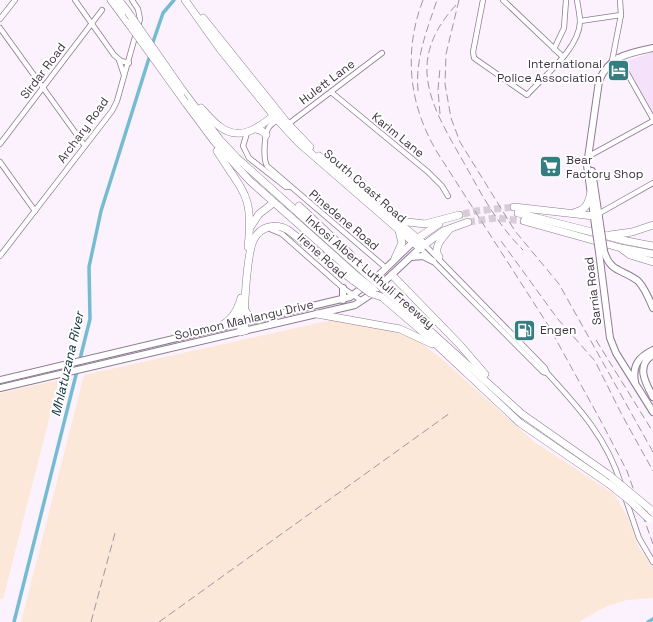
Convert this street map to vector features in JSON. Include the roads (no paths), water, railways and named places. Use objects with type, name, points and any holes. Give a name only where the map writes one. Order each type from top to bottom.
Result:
[{"type":"highway","name":"Inkosi Albert Luthuli Freeway","points":[[111,0],[187,100],[236,158],[357,265],[359,276]]},
{"type":"highway","name":"Inkosi Albert Luthuli Freeway","points":[[119,0],[184,91],[187,100],[214,141],[261,191],[359,276],[385,295],[536,425],[609,475],[651,516]]},
{"type":"highway","name":"South Coast Road","points":[[185,0],[286,126],[301,142],[346,182],[416,239],[422,246]]},
{"type":"highway","name":"South Coast Road","points":[[191,0],[203,21]]},
{"type":"highway","name":"South Coast Road","points":[[257,89],[267,106],[278,116]]},
{"type":"highway","points":[[187,100],[225,130],[238,134],[247,133],[278,116]]},
{"type":"highway","points":[[259,127],[267,106]]},
{"type":"highway","points":[[259,127],[266,135]]},
{"type":"highway","points":[[214,141],[218,151],[245,192],[249,206],[250,228],[241,298],[243,331]]},
{"type":"highway","points":[[591,192],[589,201],[584,209],[576,212],[516,210],[653,246]]},
{"type":"highway","points":[[250,228],[259,214],[272,204]]},
{"type":"highway","points":[[299,206],[351,254],[357,265]]},
{"type":"highway","points":[[565,212],[596,215]]},
{"type":"highway","name":"Solomon Mahlangu Drive","points":[[396,223],[425,224],[461,215],[432,227],[416,239]]},
{"type":"highway","name":"Solomon Mahlangu Drive","points":[[422,246],[450,228],[468,222]]},
{"type":"highway","points":[[524,222],[621,248],[653,254]]},
{"type":"highway","points":[[395,258],[401,247],[402,239],[396,223]]},
{"type":"highway","points":[[607,235],[632,232],[653,225]]},
{"type":"highway","points":[[242,323],[252,243],[257,234],[267,228],[278,226],[288,230],[359,276],[370,292],[385,295]]},
{"type":"highway","points":[[436,259],[436,250],[450,228]]},
{"type":"highway","points":[[621,248],[630,254],[653,262]]},
{"type":"highway","points":[[392,275],[460,345],[507,400]]},
{"type":"highway","name":"Inkosi Albert Luthuli Freeway","points":[[385,295],[525,426],[609,484],[651,516]]},
{"type":"highway","points":[[216,329],[227,323],[234,316],[241,298]]},
{"type":"highway","points":[[244,306],[249,317],[259,320]]},
{"type":"highway","points":[[317,314],[400,329],[443,350]]},
{"type":"main road","points":[[615,59],[653,48]]},
{"type":"main road","name":"Sarnia Road","points":[[615,59],[605,69],[599,81],[588,165],[591,192],[602,252],[610,338],[613,347],[632,373]]},
{"type":"main road","name":"Sarnia Road","points":[[589,156],[596,215]]},
{"type":"main road","name":"Solomon Mahlangu Drive","points":[[0,380],[343,300],[353,296],[386,268],[416,239]]},
{"type":"main road","name":"Solomon Mahlangu Drive","points":[[0,388],[347,307],[362,301],[422,246]]},
{"type":"main road","name":"Sarnia Road","points":[[602,252],[608,262],[616,269],[632,277],[641,284],[653,308]]},
{"type":"main road","points":[[411,257],[423,256],[436,259]]},
{"type":"main road","points":[[604,286],[607,270],[616,269]]},
{"type":"main road","points":[[343,288],[343,300]]},
{"type":"main road","points":[[653,350],[639,358],[632,373],[636,385],[653,412]]},
{"type":"main road","points":[[632,373],[650,356]]},
{"type":"main road","points":[[650,356],[644,366],[643,375],[653,397]]},
{"type":"street","points":[[0,19],[15,0]]},
{"type":"street","points":[[75,0],[118,59],[124,72],[124,81]]},
{"type":"street","name":"Archary Road","points":[[0,256],[112,111],[124,81],[140,19],[138,10],[132,0]]},
{"type":"street","points":[[483,0],[473,55],[476,60],[527,95],[562,57],[575,40],[580,21],[577,0]]},
{"type":"street","points":[[503,0],[562,57]]},
{"type":"street","points":[[589,156],[653,120],[615,59],[621,15],[620,0]]},
{"type":"street","points":[[554,49],[564,28],[565,1]]},
{"type":"street","name":"Sirdar Road","points":[[0,144],[102,10]]},
{"type":"street","points":[[580,21],[621,15]]},
{"type":"street","points":[[0,28],[44,87],[85,146]]},
{"type":"street","name":"Hulett Lane","points":[[286,126],[382,53]]},
{"type":"street","points":[[118,59],[129,63]]},
{"type":"street","name":"Karim Lane","points":[[331,92],[428,172],[442,186],[448,196]]},
{"type":"street","points":[[260,168],[265,162],[266,135],[278,116]]},
{"type":"street","name":"Pinedene Road","points":[[247,133],[243,142],[244,150],[249,158],[286,187],[290,187]]},
{"type":"street","points":[[0,162],[35,211]]},
{"type":"street","name":"Pinedene Road","points":[[265,162],[290,187],[386,268]]},
{"type":"street","points":[[596,215],[653,183]]},
{"type":"street","name":"Irene Road","points":[[267,228],[282,234],[343,288],[362,301]]},
{"type":"street","name":"South Coast Road","points":[[422,246],[474,296],[486,312]]},
{"type":"street","name":"South Coast Road","points":[[436,259],[470,299],[486,312],[537,363],[543,372],[547,373],[592,425],[604,443],[615,465],[638,538],[653,562]]},
{"type":"street","points":[[470,299],[474,296]]},
{"type":"waterway","name":"Mhlatuzana River","points":[[152,45],[163,13],[174,0]]},
{"type":"waterway","name":"Mhlatuzana River","points":[[14,622],[90,319],[89,267],[101,211],[150,55]]},
{"type":"waterway","points":[[648,622],[653,619]]},
{"type":"tunnel","points":[[463,214],[476,211],[514,207]]},
{"type":"tunnel","points":[[468,222],[496,218],[524,221]]},
{"type":"railway","points":[[423,0],[413,39],[411,59],[412,78],[420,116],[437,152],[548,325],[602,423],[627,471],[653,544]]},
{"type":"railway","points":[[418,91],[418,68],[420,56],[437,0]]},
{"type":"railway","points":[[459,0],[446,54],[445,84],[451,118],[460,142],[515,231],[559,284],[653,452]]},
{"type":"railway","points":[[456,5],[439,27],[430,48],[427,68],[429,88],[435,108],[444,128],[492,212],[514,241],[523,250]]},
{"type":"railway","points":[[440,68],[438,90],[440,114]]},
{"type":"railway","points":[[501,241],[557,318],[595,361],[622,415],[653,471]]},
{"type":"railway","points":[[596,340],[653,432]]},
{"type":"railway","points":[[159,622],[450,413]]},
{"type":"railway","points":[[91,622],[115,533]]},
{"type":"place","name":"International Police Association","points":[[618,71]]},
{"type":"place","name":"Bear Factory Shop","points":[[550,167]]},
{"type":"place","name":"Engen","points":[[524,330]]}]
